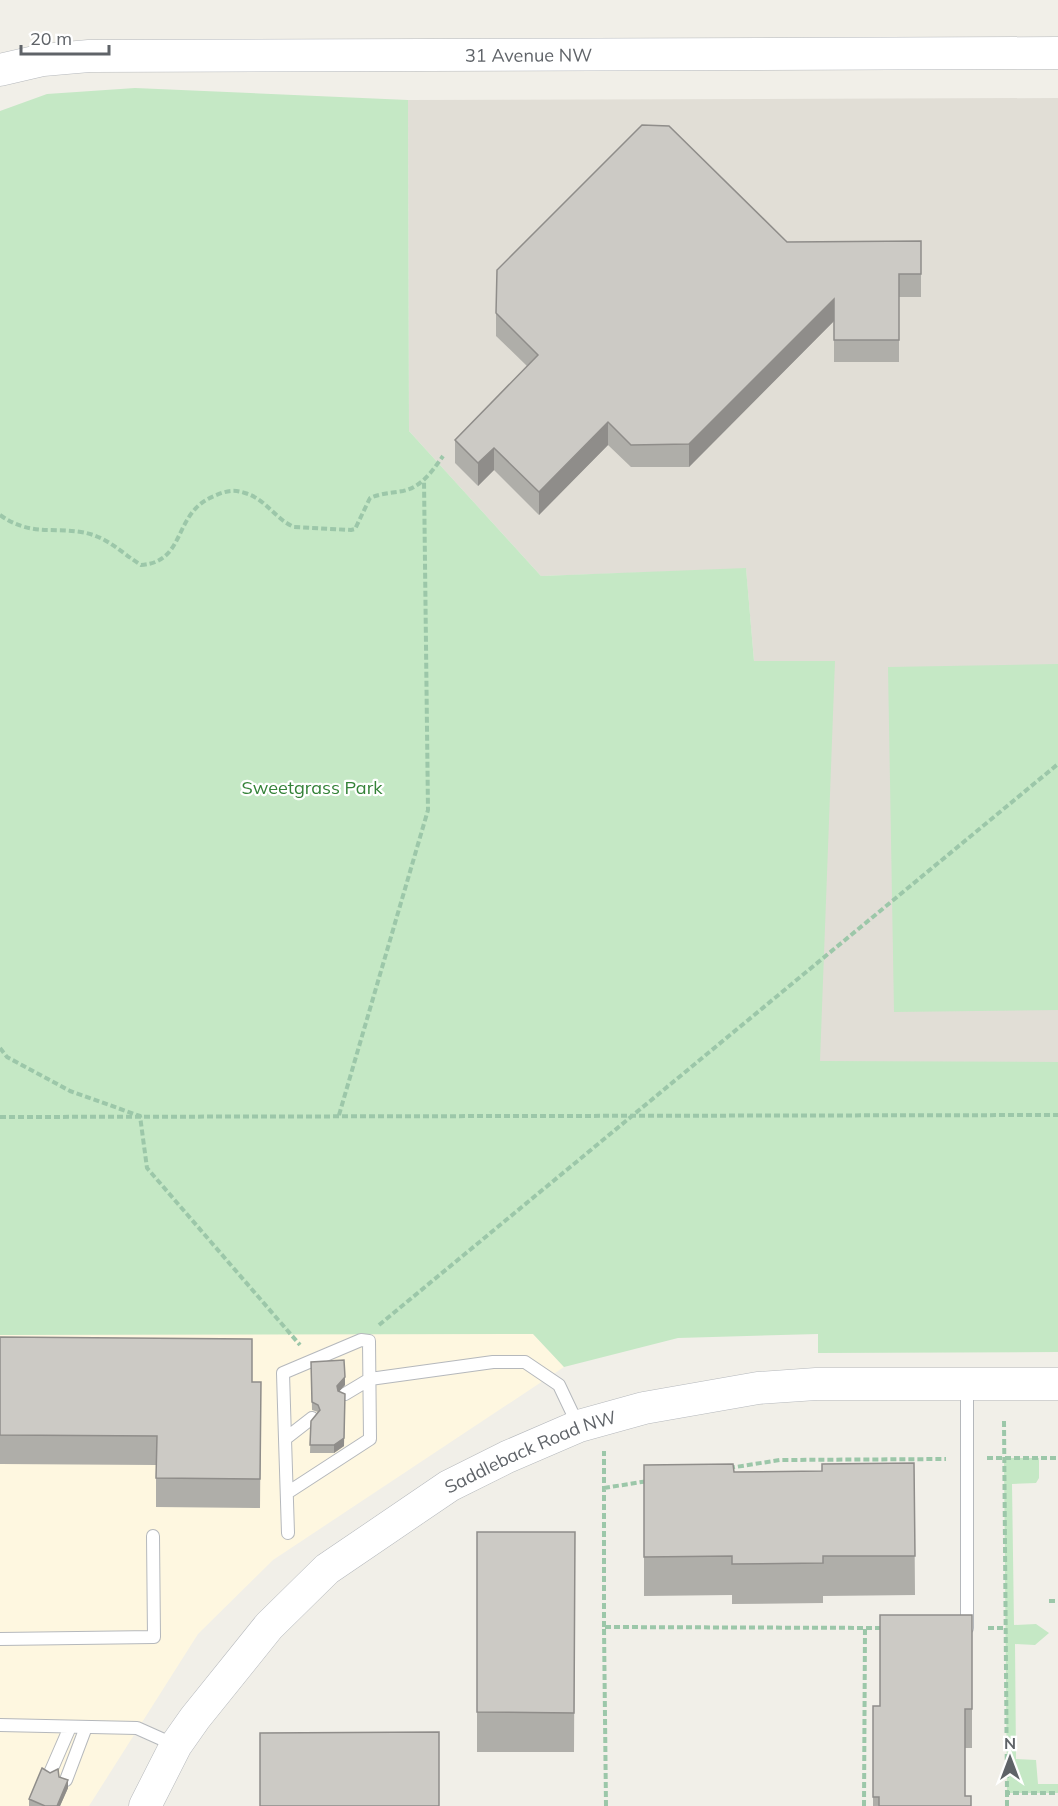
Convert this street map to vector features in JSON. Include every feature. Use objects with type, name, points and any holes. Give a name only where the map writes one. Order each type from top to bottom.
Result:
[{"type":"street","name":"31 Avenue NW","points":[[0,70],[43,60],[88,56],[1058,53]]},
{"type":"street","name":"Saddleback Road NW","points":[[145,1806],[176,1745],[243,1657],[327,1569],[449,1486],[507,1457],[579,1426],[644,1408],[758,1388],[816,1384],[1058,1384]]},
{"type":"lane","points":[[287,1493],[370,1439],[369,1341],[361,1340],[283,1373],[288,1533]]},
{"type":"lane","points":[[345,1394],[370,1379],[493,1362],[525,1362],[559,1385],[579,1426]]},
{"type":"lane","points":[[967,1384],[967,1628]]},
{"type":"lane","points":[[285,1439],[312,1418]]},
{"type":"lane","points":[[0,1639],[154,1637],[153,1536]]},
{"type":"lane","points":[[0,1725],[137,1728],[176,1745]]},
{"type":"lane","points":[[50,1773],[70,1727]]},
{"type":"lane","points":[[66,1780],[86,1727]]},
{"type":"path","points":[[0,515],[10,522],[34,530],[81,532],[104,539],[141,566],[158,562],[174,548],[186,519],[199,502],[228,490],[243,492],[261,500],[286,524],[294,527],[351,530],[355,529],[370,498],[379,494],[410,489],[424,480],[443,456]]},
{"type":"path","points":[[339,1115],[428,810],[424,480]]},
{"type":"path","points":[[361,1340],[1058,764]]},
{"type":"path","points":[[0,1048],[7,1056],[70,1091],[140,1116]]},
{"type":"path","points":[[0,1117],[633,1114],[1058,1115]]},
{"type":"path","points":[[140,1116],[147,1168],[314,1360]]},
{"type":"path","points":[[1004,1421],[1007,1806]]},
{"type":"path","points":[[604,1451],[606,1806]]},
{"type":"path","points":[[721,1469],[780,1460],[1058,1458]]},
{"type":"path","points":[[604,1488],[651,1480]]},
{"type":"path","points":[[1048,1601],[1058,1601]]},
{"type":"path","points":[[604,1628],[887,1628]]},
{"type":"path","points":[[864,1806],[865,1628]]},
{"type":"path","points":[[967,1628],[1005,1628]]},
{"type":"path","points":[[1007,1793],[1058,1793]]},
{"type":"shaded area","points":[[1058,98],[1058,1098],[819,1100],[754,661],[746,569],[541,576],[409,431],[408,100]]},
{"type":"shaded area","points":[[0,1321],[521,1321],[564,1367],[273,1560],[198,1634],[89,1806],[0,1806]]},
{"type":"green space","name":"Sweetgrass Park","points":[[135,88],[408,100],[409,431],[541,576],[746,568],[754,661],[835,661],[820,1061],[1058,1062],[1058,1352],[818,1353],[818,1334],[678,1338],[564,1367],[533,1334],[0,1335],[0,111],[47,94]]},
{"type":"green space","points":[[1058,664],[1058,1010],[894,1012],[888,667]]},
{"type":"green space","points":[[1004,1458],[1039,1458],[1039,1478],[1036,1483],[1012,1484],[1014,1625],[1036,1624],[1049,1633],[1035,1645],[1015,1644],[1016,1759],[1036,1760],[1038,1784],[1058,1784],[1058,1793],[1007,1793]]},
{"type":"building","points":[[642,125],[669,126],[787,242],[921,241],[921,274],[899,274],[899,340],[834,340],[834,299],[689,444],[631,445],[608,422],[539,492],[494,448],[478,463],[455,440],[538,355],[496,313],[497,270]]},
{"type":"building","points":[[0,1337],[252,1339],[252,1382],[261,1382],[260,1479],[156,1478],[157,1436],[0,1435]]},
{"type":"building","points":[[344,1360],[345,1377],[337,1386],[338,1391],[345,1394],[344,1438],[334,1445],[310,1445],[311,1421],[320,1410],[318,1405],[312,1402],[311,1362]]},
{"type":"building","points":[[914,1463],[915,1556],[823,1556],[823,1563],[732,1564],[732,1556],[644,1557],[644,1465],[733,1464],[734,1472],[822,1471],[822,1464]]},
{"type":"building","points":[[477,1532],[575,1532],[574,1713],[477,1712]]},
{"type":"building","points":[[880,1615],[972,1615],[972,1709],[965,1709],[965,1796],[971,1796],[971,1806],[879,1806],[879,1797],[873,1797],[873,1706],[880,1706]]},
{"type":"building","points":[[439,1732],[439,1806],[260,1806],[260,1733]]},
{"type":"building","points":[[42,1768],[50,1773],[58,1769],[59,1777],[68,1780],[57,1806],[45,1806],[29,1799]]}]
